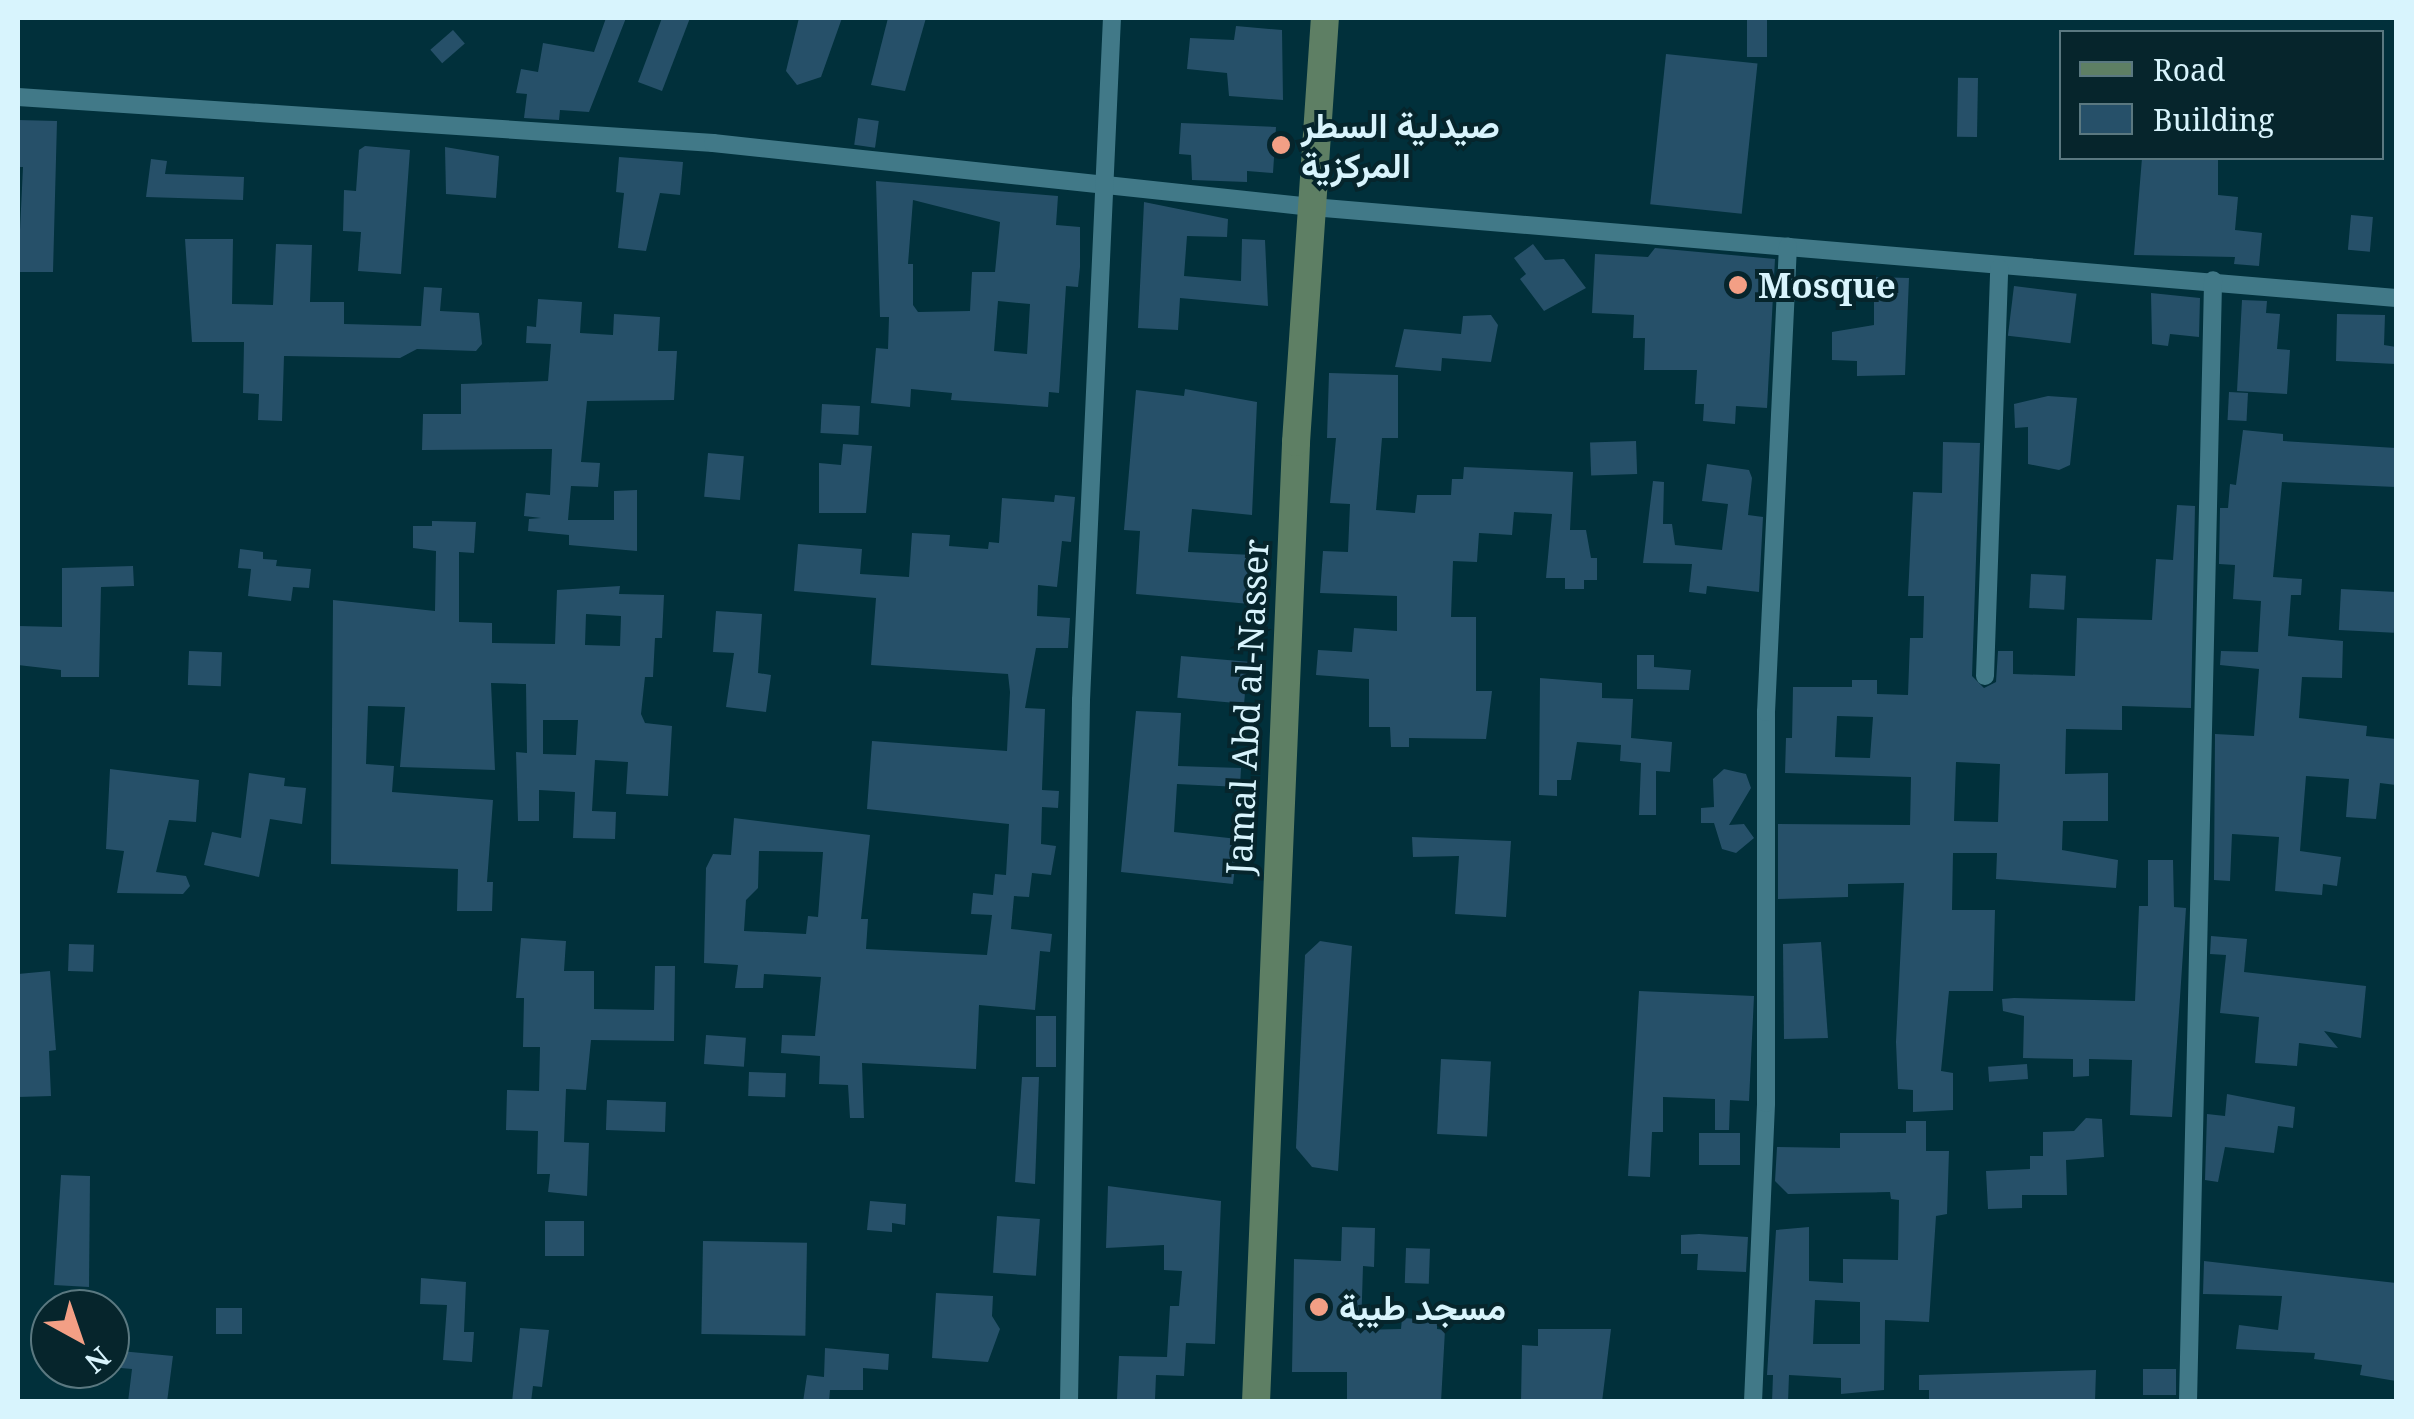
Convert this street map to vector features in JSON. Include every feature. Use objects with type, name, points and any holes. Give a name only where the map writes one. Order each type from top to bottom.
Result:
[{"type":"main road","name":"Jamal Abd al-Nasser","points":[[1256,1402],[1282,741],[1325,18]]},
{"type":"street","points":[[1069,1402],[1082,700],[1108,188],[1112,18]]},
{"type":"street","points":[[18,98],[713,143],[1312,208],[2396,298]]},
{"type":"street","points":[[1753,1402],[1766,1103],[1766,712],[1788,247]]},
{"type":"street","points":[[1986,676],[1999,268]]},
{"type":"street","points":[[2188,1402],[2213,280]]},
{"type":"building","points":[[606,18],[626,18],[589,112],[560,110],[559,120],[524,118],[527,94],[516,93],[521,69],[538,72],[543,43],[594,52]]},
{"type":"building","points":[[662,18],[690,18],[662,91],[638,82]]},
{"type":"building","points":[[799,18],[842,18],[821,77],[797,85],[786,71]]},
{"type":"building","points":[[888,18],[926,18],[905,91],[871,85]]},
{"type":"building","points":[[1747,18],[1767,18],[1767,57],[1747,57]]},
{"type":"building","points":[[1236,26],[1282,30],[1283,100],[1229,96],[1227,73],[1187,69],[1190,38],[1234,40]]},
{"type":"building","points":[[453,30],[465,44],[442,63],[430,50]]},
{"type":"building","points":[[1666,54],[1757,64],[1742,214],[1650,204]]},
{"type":"building","points":[[1958,78],[1978,78],[1977,137],[1957,137]]},
{"type":"building","points":[[858,118],[879,121],[875,148],[854,145]]},
{"type":"building","points":[[18,120],[57,121],[53,272],[18,272],[23,167],[18,167]]},
{"type":"building","points":[[1181,123],[1276,127],[1273,173],[1247,171],[1247,182],[1192,180],[1191,155],[1179,154]]},
{"type":"building","points":[[365,146],[410,150],[401,274],[358,271],[361,232],[343,231],[344,190],[356,191],[359,150]]},
{"type":"building","points":[[445,147],[499,156],[496,198],[446,194]]},
{"type":"building","points":[[619,157],[683,162],[680,195],[660,193],[646,251],[618,248],[624,193],[616,192]]},
{"type":"building","points":[[151,159],[167,161],[165,174],[244,177],[243,200],[146,197]]},
{"type":"building","points":[[2142,160],[2218,160],[2218,195],[2238,197],[2235,230],[2262,233],[2259,266],[2234,264],[2235,257],[2134,255]]},
{"type":"building","points":[[876,181],[1058,196],[1056,225],[1080,227],[1078,287],[1066,286],[1059,393],[1049,392],[1048,407],[951,400],[952,393],[911,389],[910,407],[871,403],[876,348],[888,349],[889,317],[880,317]],"holes":[[[913,200],[1000,222],[995,272],[972,272],[970,311],[918,312],[913,305],[913,264],[908,264]],[[998,301],[1030,304],[1027,354],[994,351]]]},
{"type":"building","points":[[1144,202],[1228,219],[1227,237],[1187,236],[1184,276],[1241,281],[1242,239],[1265,240],[1268,306],[1180,298],[1178,330],[1138,328]]},
{"type":"building","points":[[2351,215],[2373,217],[2370,252],[2348,250]]},
{"type":"building","points":[[185,239],[233,239],[232,304],[273,305],[276,244],[312,245],[310,302],[344,302],[344,324],[421,326],[424,287],[442,288],[440,311],[479,313],[482,344],[476,351],[417,349],[400,358],[284,356],[282,421],[258,420],[259,394],[243,393],[244,342],[192,342]]},
{"type":"building","points":[[1533,244],[1545,260],[1564,259],[1586,288],[1544,311],[1520,279],[1526,274],[1514,258]]},
{"type":"building","points":[[1655,248],[1775,259],[1767,408],[1736,406],[1735,424],[1703,421],[1704,404],[1695,404],[1697,370],[1644,370],[1645,338],[1633,338],[1634,315],[1592,313],[1595,254],[1648,257]]},
{"type":"building","points":[[1874,277],[1909,278],[1905,375],[1857,376],[1857,361],[1832,360],[1832,332],[1874,325]]},
{"type":"building","points":[[2014,286],[2077,294],[2070,343],[2008,336]]},
{"type":"building","points":[[2151,293],[2200,298],[2199,337],[2170,334],[2168,346],[2152,344]]},
{"type":"building","points":[[538,299],[582,302],[580,333],[613,335],[614,314],[660,317],[658,351],[677,351],[674,400],[587,401],[581,462],[600,463],[598,487],[571,486],[568,520],[614,520],[614,491],[637,490],[637,551],[569,545],[569,535],[528,531],[529,519],[541,518],[524,516],[526,493],[550,495],[552,449],[422,450],[423,414],[461,414],[461,384],[548,381],[551,344],[526,343],[527,326],[536,327]]},
{"type":"building","points":[[2242,300],[2267,301],[2266,313],[2280,314],[2277,349],[2290,350],[2287,394],[2237,391]]},
{"type":"building","points":[[2337,314],[2385,315],[2384,345],[2396,347],[2396,364],[2336,361]]},
{"type":"building","points":[[1491,315],[1498,325],[1491,362],[1442,358],[1441,371],[1395,367],[1404,329],[1461,334],[1463,316]]},
{"type":"building","points":[[1329,373],[1398,375],[1398,438],[1382,438],[1376,510],[1415,513],[1417,495],[1451,495],[1452,479],[1463,479],[1464,467],[1573,472],[1570,530],[1586,530],[1591,558],[1597,558],[1597,580],[1584,580],[1584,589],[1565,589],[1565,578],[1546,578],[1552,514],[1514,512],[1512,535],[1479,533],[1477,562],[1453,561],[1451,617],[1476,617],[1476,691],[1492,691],[1486,739],[1409,738],[1409,747],[1391,747],[1390,727],[1369,727],[1369,679],[1316,675],[1318,650],[1352,652],[1354,628],[1397,631],[1397,596],[1320,593],[1323,551],[1348,552],[1350,504],[1330,503],[1336,438],[1327,438]]},
{"type":"building","points":[[1185,389],[1257,402],[1252,515],[1192,509],[1188,552],[1253,555],[1250,604],[1136,594],[1140,531],[1124,530],[1136,390],[1184,396]]},
{"type":"building","points":[[2229,392],[2248,393],[2247,421],[2228,420]]},
{"type":"building","points":[[2048,396],[2077,398],[2070,465],[2059,470],[2028,464],[2028,427],[2015,428],[2014,404]]},
{"type":"building","points":[[822,404],[860,406],[858,435],[820,433]]},
{"type":"building","points":[[2243,430],[2283,434],[2283,441],[2396,448],[2396,487],[2282,482],[2273,577],[2302,579],[2301,595],[2291,595],[2288,636],[2343,641],[2342,678],[2302,677],[2299,718],[2367,726],[2366,736],[2396,739],[2396,785],[2380,783],[2376,819],[2346,817],[2349,779],[2306,776],[2300,851],[2341,857],[2337,886],[2323,884],[2322,895],[2275,891],[2279,837],[2232,834],[2230,881],[2214,880],[2215,734],[2254,736],[2259,669],[2220,665],[2221,651],[2258,652],[2261,601],[2233,599],[2235,565],[2219,564],[2220,508],[2228,508],[2230,484],[2236,485]]},
{"type":"building","points":[[1636,441],[1637,474],[1591,476],[1590,443]]},
{"type":"building","points":[[1943,442],[1980,443],[1972,676],[1984,688],[1996,682],[1998,651],[2013,651],[2013,674],[2075,676],[2077,618],[2152,620],[2156,559],[2173,560],[2177,505],[2195,506],[2191,708],[2122,706],[2122,730],[2066,729],[2065,774],[2108,773],[2108,821],[2063,821],[2062,850],[2118,860],[2116,888],[1996,879],[1997,853],[1953,853],[1952,910],[1995,910],[1993,991],[1949,991],[1941,1071],[1953,1073],[1953,1110],[1913,1112],[1913,1090],[1898,1089],[1896,1042],[1904,883],[1848,884],[1848,897],[1778,899],[1778,824],[1910,825],[1911,777],[1785,773],[1786,738],[1792,738],[1793,687],[1852,687],[1852,680],[1877,680],[1877,694],[1908,695],[1910,638],[1923,638],[1924,596],[1908,596],[1913,492],[1942,493]],"holes":[[[1837,716],[1873,717],[1870,758],[1835,757]],[[1956,762],[2000,764],[1998,822],[1954,821]]]},
{"type":"building","points":[[843,444],[872,446],[866,513],[819,513],[819,463],[841,465]]},
{"type":"building","points":[[708,453],[744,456],[740,500],[704,497]]},
{"type":"building","points":[[1707,464],[1749,470],[1752,478],[1748,515],[1763,517],[1759,592],[1707,586],[1706,594],[1689,592],[1692,564],[1643,563],[1653,481],[1664,482],[1663,524],[1672,524],[1675,545],[1722,550],[1728,504],[1702,501]]},
{"type":"building","points":[[1055,495],[1075,497],[1071,542],[1062,541],[1057,587],[1038,585],[1037,616],[1070,618],[1068,648],[1036,648],[1025,708],[1045,709],[1042,790],[1059,791],[1058,808],[1042,807],[1041,844],[1056,846],[1051,875],[1032,873],[1029,897],[1014,896],[1011,929],[1052,934],[1050,952],[1040,951],[1035,1010],[979,1005],[976,1069],[862,1063],[864,1118],[850,1118],[848,1085],[819,1084],[820,1056],[781,1053],[782,1035],[815,1036],[821,977],[764,974],[763,988],[735,988],[738,965],[704,963],[706,868],[713,854],[731,855],[734,818],[870,835],[861,919],[868,919],[866,949],[987,955],[992,915],[971,914],[973,893],[993,895],[995,874],[1006,875],[1009,824],[867,809],[872,741],[1007,751],[1010,692],[1008,674],[871,665],[876,598],[794,591],[798,544],[862,549],[860,574],[909,577],[912,533],[950,535],[949,546],[988,549],[989,542],[999,543],[1002,498],[1054,502]],"holes":[[[759,851],[823,852],[818,917],[808,916],[806,934],[744,931],[746,900],[758,888]]]},
{"type":"building","points":[[432,521],[476,522],[474,553],[459,552],[459,622],[492,623],[492,643],[555,644],[557,590],[620,586],[619,594],[664,595],[662,638],[655,638],[653,677],[645,677],[641,714],[645,723],[672,726],[668,796],[626,794],[628,762],[595,760],[592,811],[616,812],[615,839],[573,838],[575,792],[539,790],[539,821],[518,821],[516,752],[527,753],[526,684],[491,683],[495,770],[400,767],[405,707],[368,706],[366,764],[394,766],[392,792],[493,800],[487,882],[493,882],[492,911],[457,911],[458,869],[331,864],[333,600],[435,611],[436,551],[413,548],[413,526],[432,526]],"holes":[[[586,614],[621,616],[620,646],[585,645]],[[543,720],[578,720],[576,755],[543,754]]]},
{"type":"building","points":[[240,549],[263,552],[263,559],[277,560],[276,566],[311,569],[309,588],[293,587],[291,601],[248,596],[251,569],[238,568]]},
{"type":"building","points":[[133,566],[134,586],[101,587],[99,677],[61,677],[61,670],[18,665],[18,626],[62,627],[62,568]]},
{"type":"building","points":[[2031,574],[2066,576],[2064,610],[2029,608]]},
{"type":"building","points":[[2341,589],[2396,592],[2394,633],[2339,630]]},
{"type":"building","points":[[716,611],[762,614],[758,673],[771,675],[766,712],[726,707],[734,653],[713,652]]},
{"type":"building","points":[[189,651],[222,652],[221,686],[188,685]]},
{"type":"building","points":[[1637,655],[1654,655],[1654,667],[1691,670],[1689,690],[1637,689]]},
{"type":"building","points":[[1181,656],[1248,662],[1244,704],[1177,698]]},
{"type":"building","points":[[1540,678],[1602,683],[1602,698],[1633,699],[1631,738],[1672,742],[1670,772],[1656,771],[1656,815],[1639,815],[1641,763],[1620,761],[1621,745],[1577,742],[1571,780],[1557,780],[1557,796],[1539,795]]},
{"type":"building","points":[[1136,711],[1181,713],[1178,766],[1241,768],[1240,787],[1177,784],[1174,832],[1238,839],[1233,884],[1121,872]]},
{"type":"building","points":[[110,769],[199,780],[196,822],[169,820],[156,872],[186,876],[190,886],[183,894],[117,893],[124,851],[106,849]]},
{"type":"building","points":[[1724,769],[1746,774],[1751,788],[1729,825],[1744,824],[1754,838],[1736,853],[1722,849],[1714,823],[1701,823],[1701,808],[1714,807],[1713,779]]},
{"type":"building","points":[[249,773],[285,778],[284,786],[306,788],[302,824],[270,819],[259,877],[204,865],[212,832],[241,838]]},
{"type":"building","points":[[1412,837],[1511,841],[1506,917],[1455,914],[1459,856],[1413,857]]},
{"type":"building","points":[[2148,860],[2173,860],[2174,907],[2186,908],[2172,1117],[2130,1115],[2132,1060],[2089,1059],[2089,1076],[2073,1077],[2073,1059],[2023,1058],[2024,1016],[2003,1011],[2002,999],[2014,998],[2135,1001],[2139,906],[2148,906]]},
{"type":"building","points":[[2211,936],[2247,939],[2244,972],[2366,986],[2361,1038],[2324,1031],[2338,1048],[2299,1043],[2297,1066],[2255,1063],[2259,1017],[2220,1013],[2226,955],[2210,954]]},
{"type":"building","points":[[521,938],[566,941],[564,971],[594,971],[594,1009],[654,1010],[655,966],[675,966],[674,1041],[591,1040],[586,1090],[566,1089],[564,1142],[589,1143],[587,1196],[548,1192],[550,1174],[537,1174],[538,1131],[506,1130],[507,1090],[539,1091],[540,1047],[523,1047],[524,998],[516,998]]},
{"type":"building","points":[[1320,941],[1352,946],[1338,1171],[1312,1167],[1296,1148],[1305,955]]},
{"type":"building","points":[[1821,942],[1828,1038],[1784,1039],[1783,944]]},
{"type":"building","points":[[69,944],[94,945],[93,972],[68,971]]},
{"type":"building","points":[[50,971],[56,1050],[49,1051],[51,1096],[18,1097],[18,974]]},
{"type":"building","points":[[1639,991],[1754,996],[1749,1101],[1730,1100],[1729,1130],[1715,1130],[1715,1099],[1663,1097],[1663,1132],[1652,1132],[1650,1177],[1628,1176]]},
{"type":"building","points":[[1036,1016],[1056,1016],[1056,1067],[1036,1067]]},
{"type":"building","points":[[706,1035],[746,1038],[744,1067],[704,1064]]},
{"type":"building","points":[[1441,1059],[1491,1062],[1487,1137],[1437,1134]]},
{"type":"building","points":[[2027,1064],[2028,1079],[1989,1082],[1988,1067]]},
{"type":"building","points":[[749,1072],[786,1073],[785,1097],[748,1096]]},
{"type":"building","points":[[1022,1077],[1039,1077],[1035,1184],[1015,1182]]},
{"type":"building","points":[[2227,1094],[2295,1107],[2293,1128],[2278,1126],[2274,1153],[2225,1147],[2218,1182],[2205,1180],[2207,1114],[2225,1116]]},
{"type":"building","points":[[607,1100],[666,1102],[665,1132],[606,1130]]},
{"type":"building","points":[[2086,1118],[2102,1119],[2104,1157],[2066,1160],[2067,1195],[2022,1195],[2022,1208],[1988,1209],[1986,1171],[2030,1169],[2030,1156],[2043,1156],[2043,1132],[2074,1131]]},
{"type":"building","points":[[1906,1121],[1926,1121],[1926,1151],[1949,1151],[1947,1214],[1936,1216],[1929,1322],[1885,1320],[1884,1390],[1841,1394],[1841,1378],[1789,1375],[1788,1402],[1772,1402],[1773,1375],[1767,1375],[1776,1230],[1809,1227],[1809,1281],[1843,1283],[1843,1259],[1898,1260],[1899,1200],[1891,1199],[1890,1192],[1788,1194],[1775,1181],[1777,1147],[1840,1148],[1840,1133],[1906,1133]],"holes":[[[1815,1300],[1860,1302],[1860,1344],[1813,1344]]]},
{"type":"building","points":[[1699,1133],[1740,1133],[1740,1165],[1699,1165]]},
{"type":"building","points":[[61,1175],[90,1176],[89,1287],[54,1285]]},
{"type":"building","points":[[1108,1186],[1221,1201],[1215,1344],[1186,1343],[1184,1376],[1156,1375],[1155,1400],[1117,1399],[1119,1356],[1167,1357],[1170,1306],[1179,1306],[1182,1271],[1164,1270],[1164,1245],[1106,1248]]},
{"type":"building","points":[[870,1201],[906,1204],[905,1225],[892,1223],[892,1232],[867,1230]]},
{"type":"building","points":[[997,1216],[1040,1219],[1036,1276],[993,1273]]},
{"type":"building","points":[[545,1221],[584,1221],[584,1256],[545,1256]]},
{"type":"building","points":[[1342,1227],[1375,1228],[1374,1267],[1363,1266],[1361,1330],[1401,1329],[1402,1318],[1437,1320],[1437,1329],[1445,1330],[1441,1402],[1347,1402],[1347,1372],[1292,1372],[1294,1259],[1341,1261]]},
{"type":"building","points":[[1681,1235],[1748,1237],[1746,1272],[1697,1270],[1698,1254],[1681,1254]]},
{"type":"building","points":[[703,1241],[807,1243],[805,1336],[701,1334]]},
{"type":"building","points":[[1406,1248],[1430,1249],[1429,1284],[1405,1283]]},
{"type":"building","points":[[2204,1261],[2396,1283],[2396,1381],[2360,1375],[2362,1365],[2314,1359],[2315,1353],[2236,1349],[2239,1325],[2278,1330],[2282,1296],[2203,1294]]},
{"type":"building","points":[[421,1278],[466,1282],[464,1332],[474,1332],[472,1362],[443,1360],[447,1305],[420,1304]]},
{"type":"building","points":[[936,1293],[993,1296],[992,1316],[1000,1329],[988,1362],[932,1358]]},
{"type":"building","points":[[216,1308],[242,1308],[242,1334],[216,1334]]},
{"type":"building","points":[[520,1328],[549,1330],[542,1387],[533,1386],[531,1402],[512,1402]]},
{"type":"building","points":[[1538,1329],[1611,1329],[1602,1402],[1521,1402],[1522,1345],[1538,1346]]},
{"type":"building","points":[[825,1348],[889,1354],[888,1370],[863,1368],[863,1390],[830,1390],[829,1402],[803,1402],[807,1375],[824,1377]]},
{"type":"building","points":[[130,1352],[173,1356],[167,1402],[128,1402]]},
{"type":"building","points":[[2143,1369],[2176,1369],[2176,1395],[2143,1395]]},
{"type":"building","points":[[2096,1370],[2095,1402],[1929,1402],[1929,1390],[1919,1390],[1919,1375]]},
{"type":"place","name":"صيدلية السطر المركزية","points":[[1281,145]]},
{"type":"place","name":"Mosque","points":[[1738,285]]},
{"type":"place","name":"مسجد طيبة","points":[[1319,1307]]}]
